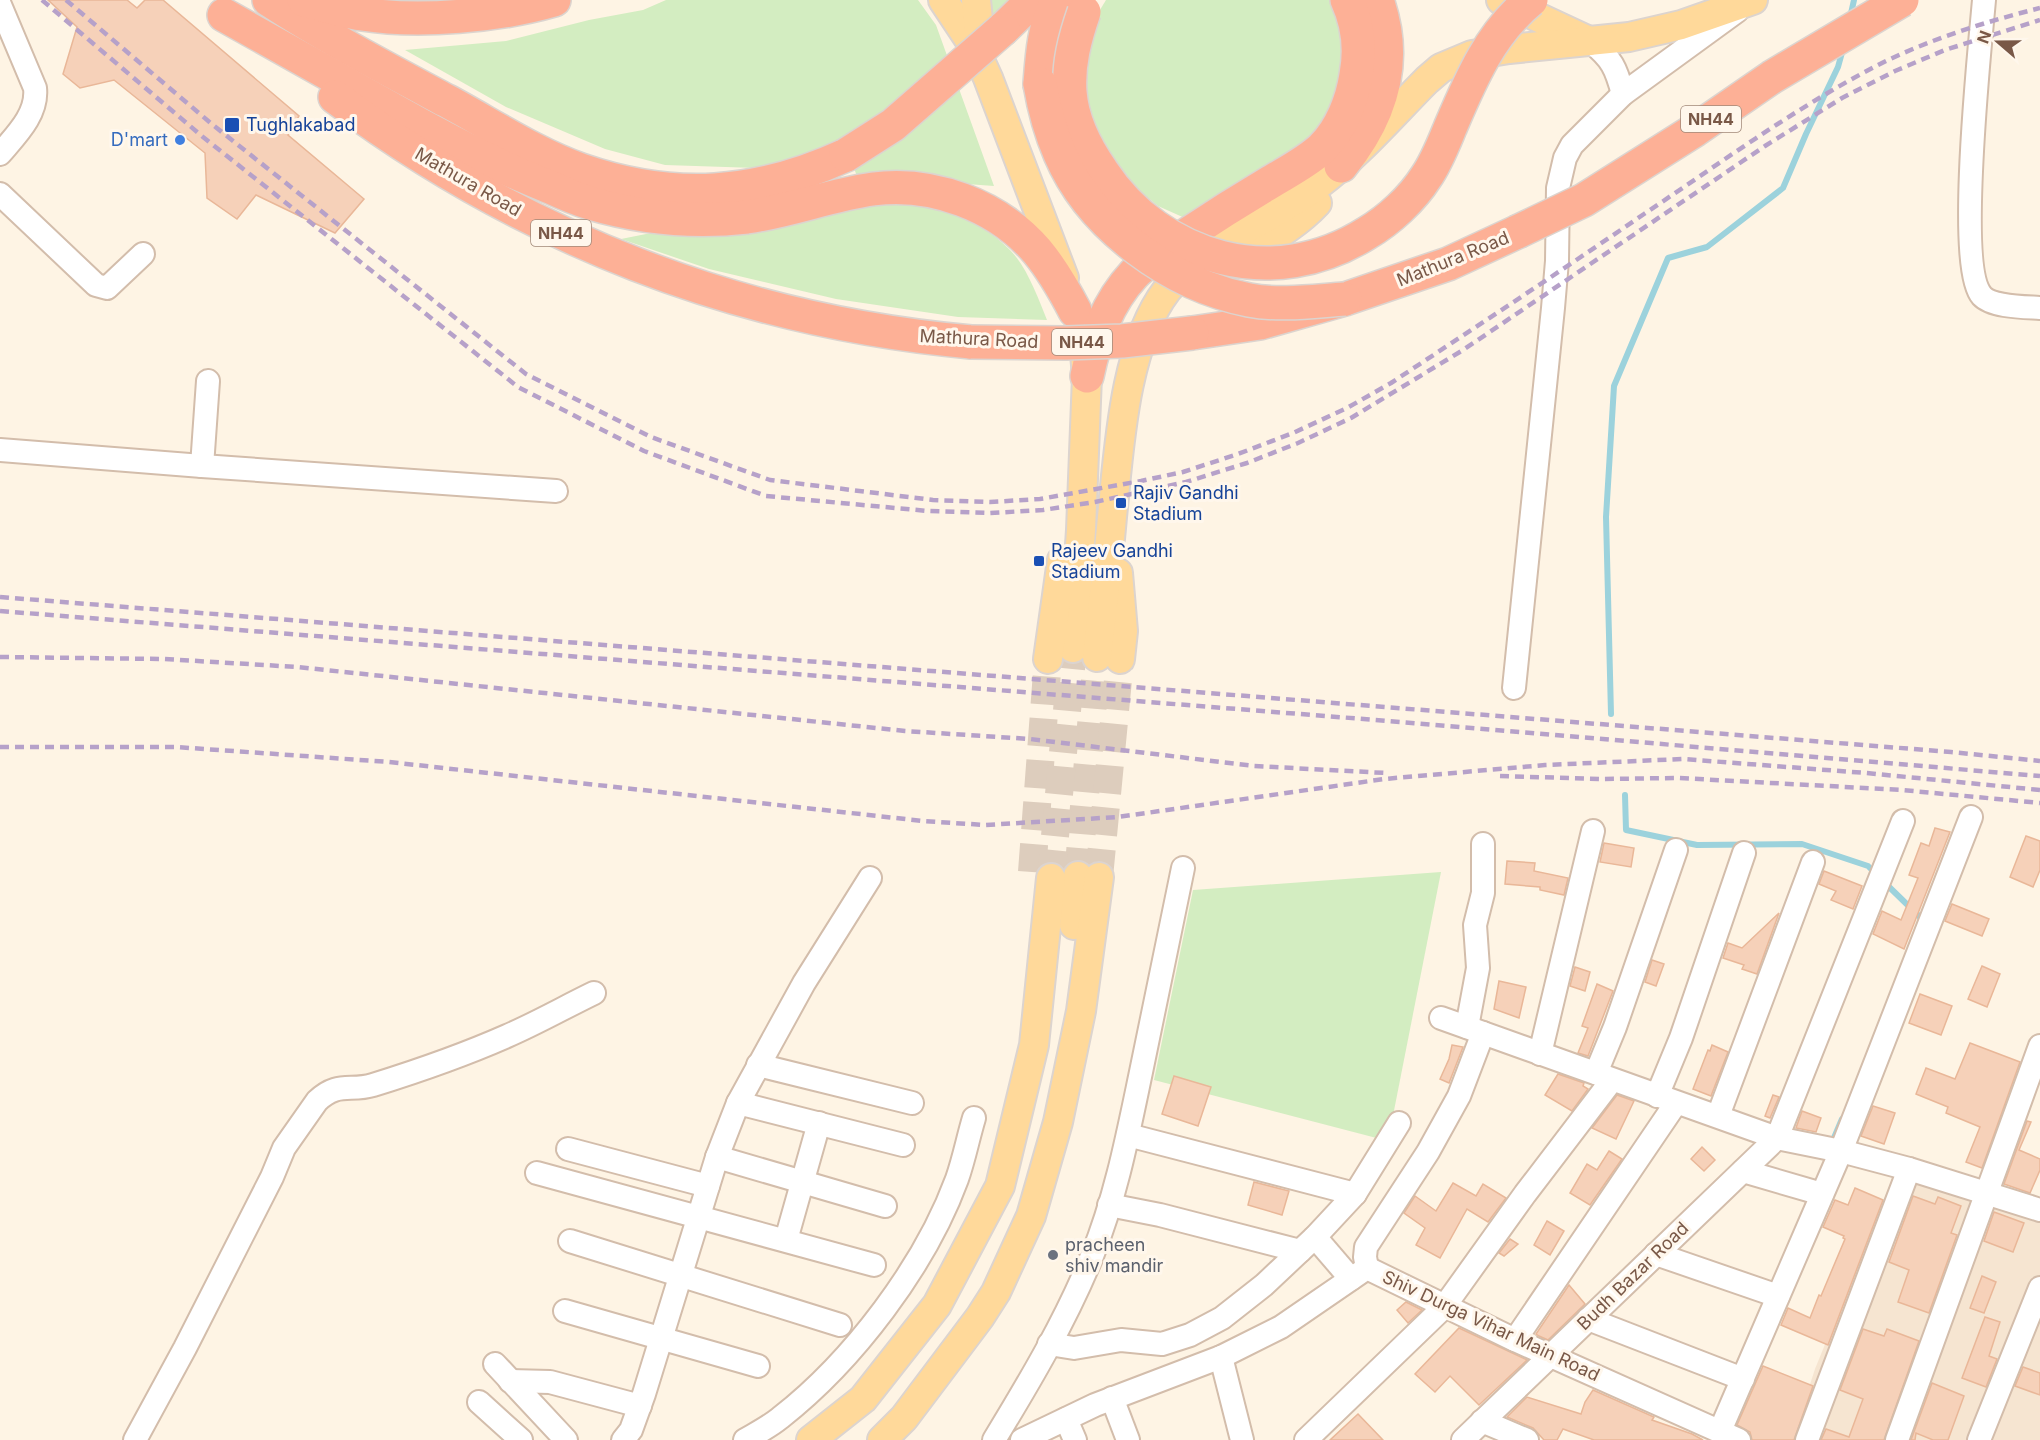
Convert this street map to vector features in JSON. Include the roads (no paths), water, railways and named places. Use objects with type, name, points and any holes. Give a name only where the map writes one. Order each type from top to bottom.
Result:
[{"type":"highway","points":[[269,0],[428,91],[581,170],[659,188],[695,191],[724,191],[776,182],[814,170],[846,155],[893,125],[1033,0]]},
{"type":"highway","points":[[304,0],[364,14],[408,18],[507,12],[554,0]]},
{"type":"highway","points":[[1058,0],[1047,30],[1042,62],[1040,84],[1044,111],[1061,157],[1094,207],[1117,233],[1136,249],[1166,268],[1198,284],[1230,295],[1249,300],[1278,303],[1345,299]]},
{"type":"highway","points":[[1091,0],[1075,38],[1070,92],[1075,117],[1096,163],[1126,203],[1165,234],[1208,254],[1251,263],[1296,261],[1320,255],[1367,233],[1401,206],[1427,177],[1470,81],[1485,52],[1501,30],[1512,1]]},
{"type":"highway","points":[[1087,376],[1093,349],[1111,305],[1136,272],[1158,254],[1213,217],[1306,161],[1323,147],[1337,129],[1348,108],[1359,62],[1354,16],[1347,0]]},
{"type":"highway","points":[[1341,166],[1354,151],[1371,123],[1385,76],[1388,50],[1377,0]]},
{"type":"highway","name":"Mathura Road","points":[[214,8],[376,128],[445,171],[566,235],[660,274],[703,289],[804,316],[912,336],[971,342],[1066,343],[1122,340],[1260,323],[1345,299],[1448,264],[1584,200],[1695,130],[1772,77],[1902,0]]},
{"type":"highway","points":[[214,8],[458,147],[549,187],[588,202],[618,210],[674,219],[745,217],[789,210],[850,193],[900,187],[921,189],[967,201],[1005,223],[1036,250],[1048,265],[1075,311]]},
{"type":"main road","points":[[943,0],[973,45],[988,78],[1075,311],[1084,347],[1087,376],[1082,512],[1065,532],[1085,656],[1112,518],[1127,397],[1146,328],[1168,290],[1187,269],[1212,250],[1318,185],[1341,166],[1427,80],[1441,68],[1457,60],[1509,49],[1629,37],[1681,25],[1752,1]]},
{"type":"main road","points":[[976,0],[979,41],[988,78]]},
{"type":"main road","points":[[1512,1],[1591,42]]},
{"type":"main road","points":[[1084,458],[1120,447]]},
{"type":"main road","points":[[811,1440],[863,1399],[937,1305],[1000,1186],[1034,1045],[1065,876],[1058,1122],[1031,1216],[996,1292],[891,1439]]},
{"type":"street","points":[[1984,0],[1969,217],[1972,269],[1982,296],[1989,301],[2040,308]]},
{"type":"street","points":[[1514,688],[1553,308],[1557,261],[1558,188],[1565,158],[1572,145],[1623,94],[1752,1]]},
{"type":"street","points":[[0,5],[35,88],[37,100],[32,114],[0,154]]},
{"type":"street","points":[[1591,42],[1611,60],[1623,94]]},
{"type":"street","points":[[0,194],[101,288],[107,288],[143,254]]},
{"type":"street","points":[[202,466],[208,381]]},
{"type":"street","points":[[0,450],[556,491]]},
{"type":"street","points":[[1729,1437],[1738,1377],[1971,817]]},
{"type":"street","points":[[1777,1138],[1904,821]]},
{"type":"street","points":[[1540,1054],[1593,831]]},
{"type":"street","points":[[1022,1440],[1071,1430],[1112,1398],[1221,1357],[1281,1327],[1359,1274],[1366,1247],[1428,1152],[1459,1096],[1475,1030],[1478,968],[1475,925],[1483,893],[1483,844]]},
{"type":"street","points":[[1306,1440],[1444,1307],[1525,1194],[1604,1076],[1615,1027],[1676,850]]},
{"type":"street","points":[[1515,1341],[1667,1100],[1681,1038],[1744,853]]},
{"type":"street","points":[[1718,1116],[1813,862]]},
{"type":"street","points":[[994,1440],[1049,1344],[1077,1291],[1093,1254],[1128,1135],[1183,868]]},
{"type":"street","points":[[623,1440],[632,1430],[682,1276],[717,1157],[738,1102],[804,983],[870,878]]},
{"type":"street","points":[[135,1440],[185,1348],[272,1177],[284,1148],[322,1096],[340,1087],[365,1088],[433,1065],[508,1036],[594,993]]},
{"type":"street","points":[[1441,1018],[1777,1138],[1909,1169],[2040,1210]]},
{"type":"street","points":[[1897,1440],[2040,1046]]},
{"type":"street","points":[[758,1065],[912,1103]]},
{"type":"street","points":[[738,1102],[903,1145]]},
{"type":"street","points":[[745,1440],[779,1419],[840,1363],[896,1293],[934,1230],[957,1179],[974,1118]]},
{"type":"street","points":[[786,1240],[819,1123]]},
{"type":"street","points":[[1049,1344],[1082,1348],[1121,1340],[1156,1345],[1190,1335],[1222,1318],[1264,1285],[1308,1244],[1354,1194],[1399,1123]]},
{"type":"street","points":[[1128,1135],[1354,1194]]},
{"type":"street","name":"Budh Bazar Road","points":[[1463,1440],[1777,1138]]},
{"type":"street","points":[[568,1149],[708,1186]]},
{"type":"street","points":[[717,1157],[885,1206]]},
{"type":"street","points":[[1807,1440],[1909,1169]]},
{"type":"street","points":[[1743,1171],[1816,1192]]},
{"type":"street","points":[[537,1173],[699,1215],[874,1265]]},
{"type":"street","points":[[1109,1205],[1308,1244],[1359,1274]]},
{"type":"street","points":[[570,1241],[840,1325]]},
{"type":"street","points":[[1656,1254],[1773,1294]]},
{"type":"street","name":"Shiv Durga Vihar Main Road","points":[[1359,1274],[1444,1307],[1729,1437]]},
{"type":"street","points":[[1979,1440],[2040,1288]]},
{"type":"street","points":[[565,1311],[758,1366]]},
{"type":"street","points":[[1588,1319],[1738,1377]]},
{"type":"street","points":[[1221,1357],[1242,1440]]},
{"type":"street","points":[[495,1364],[566,1440]]},
{"type":"street","points":[[510,1381],[550,1382],[640,1406]]},
{"type":"street","points":[[1112,1398],[1128,1440]]},
{"type":"street","points":[[479,1402],[521,1440]]},
{"type":"street","points":[[1482,1421],[1527,1440]]},
{"type":"waterway","points":[[1850,18],[1854,0]]},
{"type":"waterway","points":[[1611,714],[1606,517],[1614,386],[1668,258],[1707,247],[1783,188],[1838,67],[1843,49]]},
{"type":"waterway","points":[[1625,795],[1626,830],[1697,845],[1802,844],[1868,866],[1876,874]]},
{"type":"waterway","points":[[1883,881],[1922,919],[1921,923]]},
{"type":"waterway","points":[[1831,1145],[1842,1119]]},
{"type":"tunnel","points":[[1051,878],[1073,648]]},
{"type":"tunnel","points":[[1078,876],[1097,657]]},
{"type":"tunnel","points":[[1032,872],[1048,659]]},
{"type":"tunnel","points":[[1099,877],[1120,659]]},
{"type":"railway","points":[[42,0],[203,137],[518,387],[644,451],[766,496],[928,511],[990,513],[1043,510],[1095,502],[1186,482],[1247,463],[1298,443],[1351,418],[1463,350],[1765,146],[1842,98],[1895,71],[1945,50],[2040,20]]},
{"type":"railway","points":[[66,0],[213,125],[526,374],[651,437],[770,480],[933,500],[990,502],[1040,499],[1183,472],[1293,433],[1347,408],[1391,383],[1824,95],[1886,61],[1923,45],[1981,24],[2040,8]]},
{"type":"railway","points":[[0,597],[1951,752],[2040,761]]},
{"type":"railway","points":[[0,611],[1401,722],[2040,776]]},
{"type":"railway","points":[[0,657],[164,659],[297,667],[905,731],[1030,739],[1254,766],[1386,773]]},
{"type":"railway","points":[[0,747],[176,747],[389,762],[923,821],[985,825],[1118,817],[1384,779],[1545,765],[1683,759],[1866,773],[2040,790]]},
{"type":"railway","points":[[1500,776],[1601,779],[1679,778],[1902,790],[2040,803]]},
{"type":"place","name":"Tughlakabad","points":[[232,125]]},
{"type":"place","name":"D'mart","points":[[180,140]]},
{"type":"place","name":"Rajiv Gandhi Stadium","points":[[1121,503]]},
{"type":"place","name":"Rajeev Gandhi Stadium","points":[[1039,561]]},
{"type":"place","name":"pracheen shiv mandir","points":[[1053,1255]]}]
